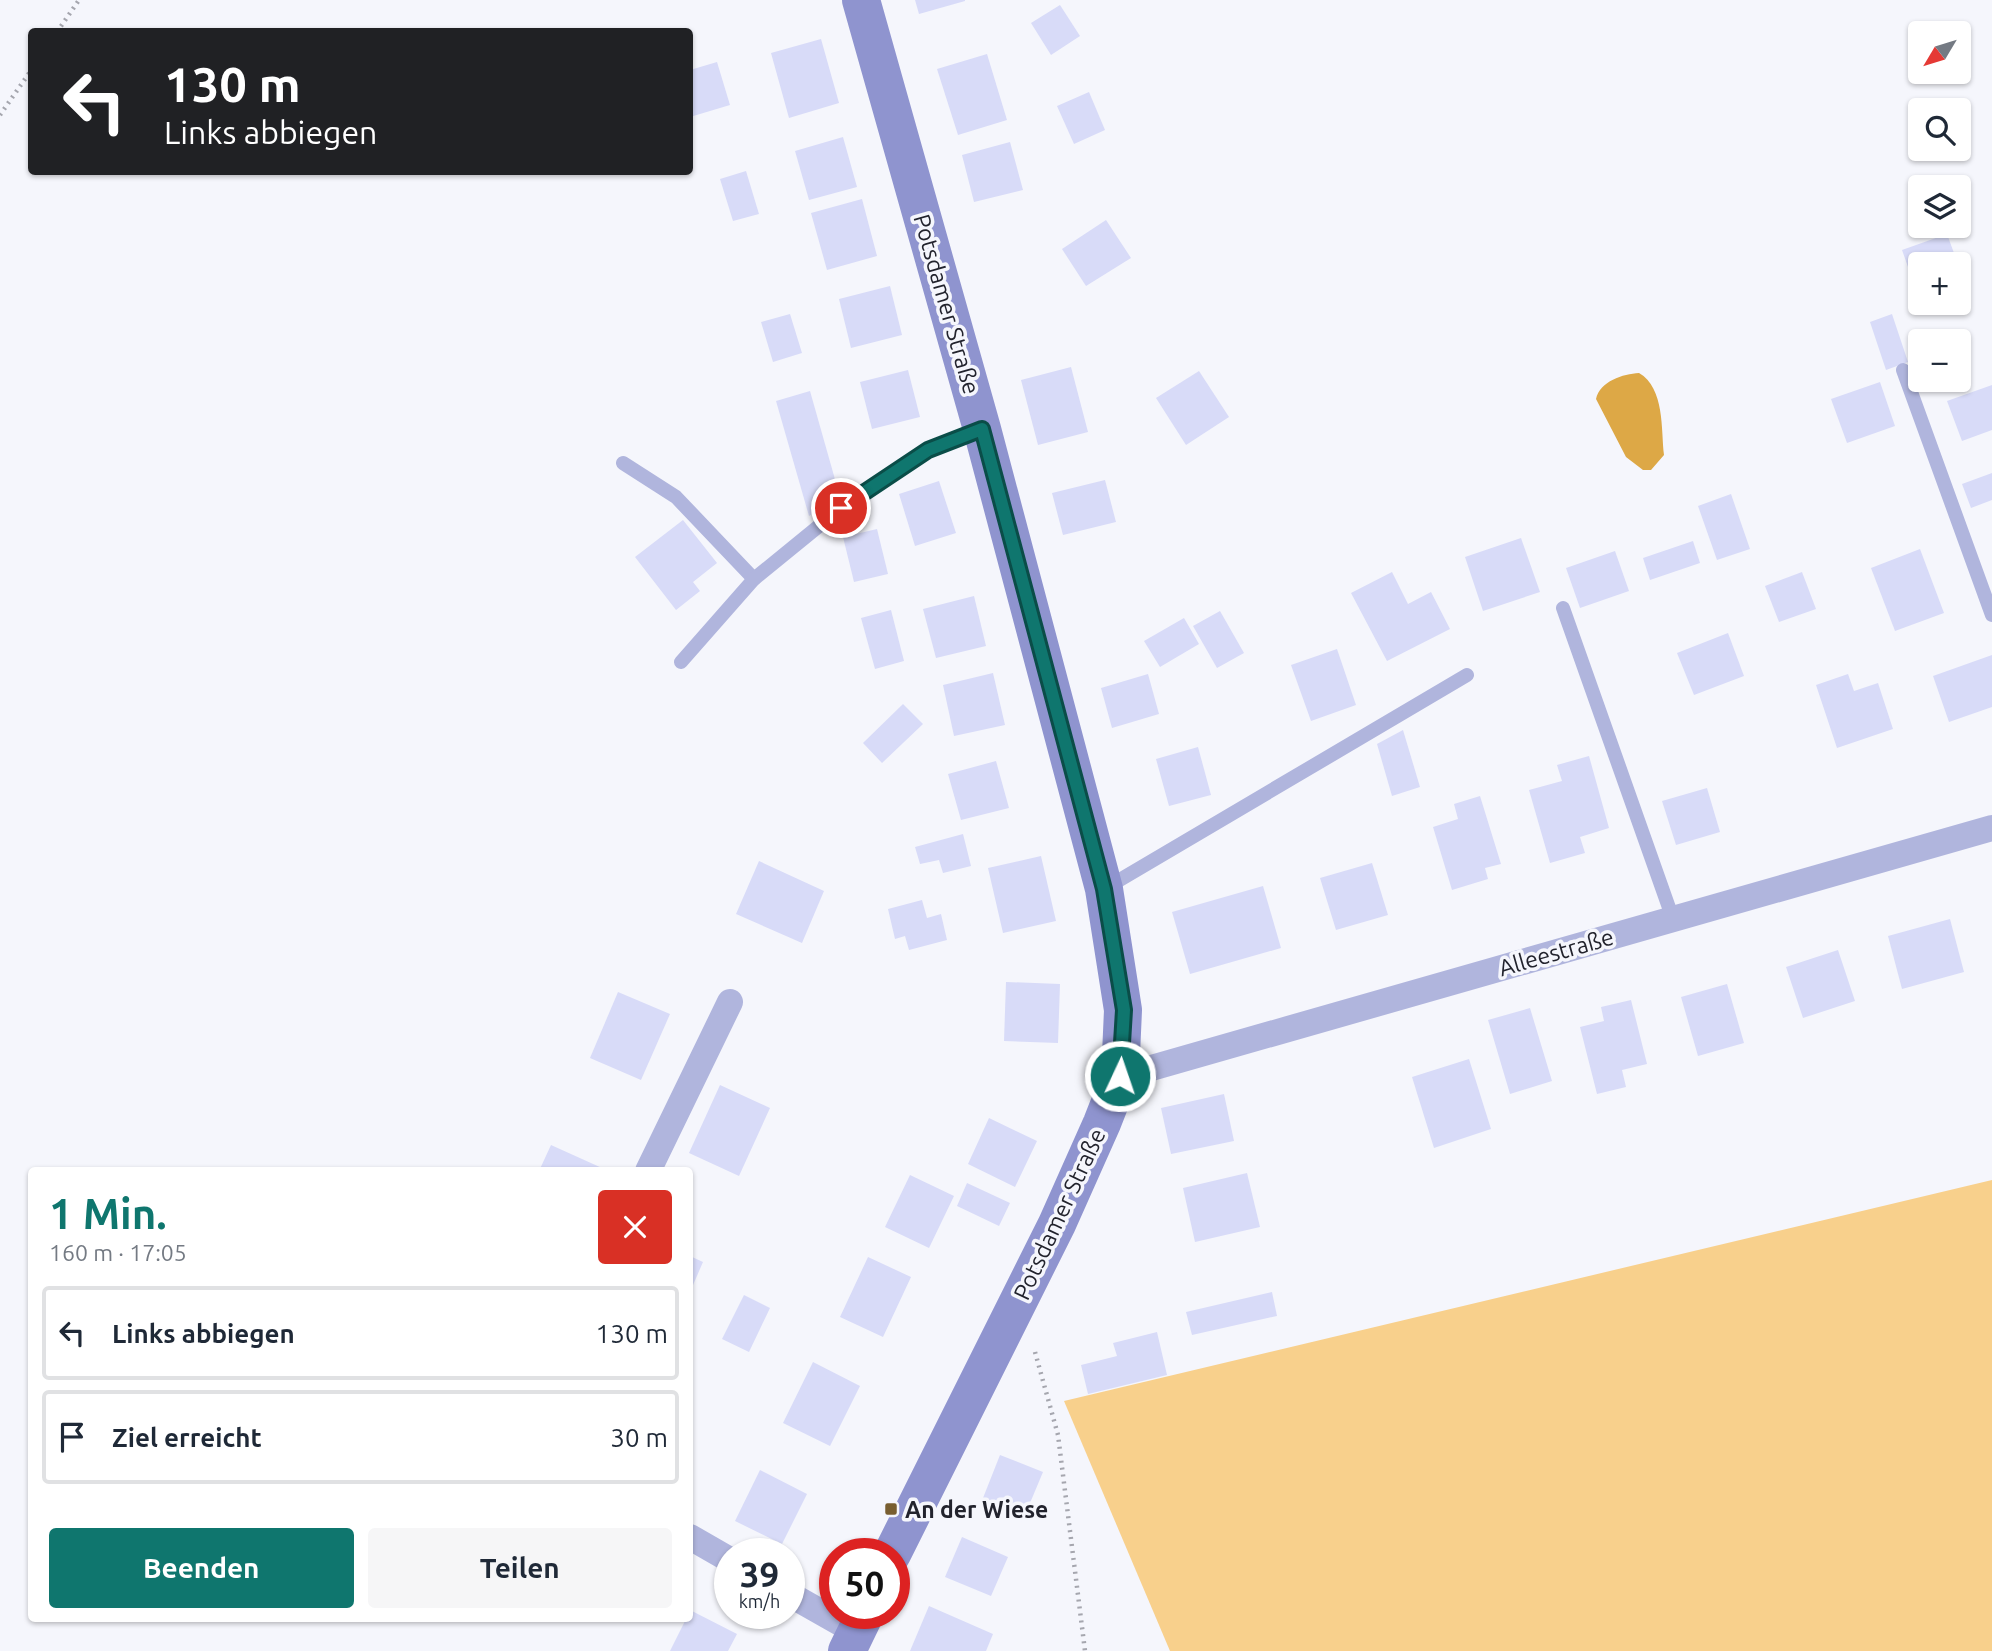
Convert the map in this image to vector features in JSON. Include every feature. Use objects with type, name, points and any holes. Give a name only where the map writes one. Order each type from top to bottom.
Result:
[{"type":"main road","name":"Potsdamer Straße","points":[[861,0],[982,429],[1104,889],[1124,1010],[1120,1076],[1057,1224],[900,1538]]},
{"type":"street","name":"Alleestraße","points":[[1120,1076],[1992,828]]},
{"type":"street","points":[[650,1167],[730,1002]]},
{"type":"street","points":[[693,1538],[714,1550]]},
{"type":"street","points":[[805,1603],[856,1632]]},
{"type":"lane","points":[[1903,370],[1992,615]]},
{"type":"lane","points":[[681,662],[754,579],[841,508],[928,450],[982,429]]},
{"type":"lane","points":[[624,463],[676,497],[754,579]]},
{"type":"lane","points":[[1563,608],[1673,919]]},
{"type":"lane","points":[[1104,889],[1467,675]]},
{"type":"path","points":[[60,28],[79,0]]},
{"type":"path","points":[[0,115],[28,75]]},
{"type":"path","points":[[1005,1328],[1032,1344],[1058,1434],[1084,1651]]},
{"type":"shaded area","points":[[1639,373],[1647,380],[1658,399],[1662,422],[1664,455],[1651,470],[1643,470],[1626,457],[1596,399],[1607,383],[1619,377]]},
{"type":"shaded area","points":[[1992,1180],[1992,1651],[1170,1651],[1064,1401]]},
{"type":"building","points":[[915,0],[965,0],[965,1],[919,14]]},
{"type":"building","points":[[1060,5],[1080,36],[1051,55],[1031,23]]},
{"type":"building","points":[[821,39],[839,103],[789,118],[771,53]]},
{"type":"building","points":[[987,54],[1007,120],[958,135],[937,69]]},
{"type":"building","points":[[717,62],[730,105],[693,116],[693,69]]},
{"type":"building","points":[[1089,92],[1105,130],[1074,144],[1057,106]]},
{"type":"building","points":[[843,137],[857,187],[809,200],[795,151]]},
{"type":"building","points":[[1010,142],[1023,190],[974,202],[962,155]]},
{"type":"building","points":[[746,171],[759,214],[733,221],[720,179]]},
{"type":"building","points":[[862,199],[877,256],[827,270],[811,213]]},
{"type":"building","points":[[1106,220],[1131,258],[1086,286],[1062,249]]},
{"type":"building","points":[[1936,238],[1948,238],[1954,252],[1908,252],[1908,267],[1902,250]]},
{"type":"building","points":[[890,286],[902,335],[851,348],[839,299]]},
{"type":"building","points":[[790,314],[802,353],[773,362],[761,322]]},
{"type":"building","points":[[1892,314],[1908,362],[1886,370],[1870,322]]},
{"type":"building","points":[[1071,367],[1088,432],[1038,445],[1021,380]]},
{"type":"building","points":[[908,370],[920,417],[872,429],[860,382]]},
{"type":"building","points":[[1199,371],[1229,417],[1186,445],[1156,398]]},
{"type":"building","points":[[1880,382],[1895,426],[1847,443],[1831,399]]},
{"type":"building","points":[[1992,385],[1992,430],[1962,441],[1947,401]]},
{"type":"building","points":[[810,391],[840,497],[809,516],[776,401]]},
{"type":"building","points":[[1992,473],[1992,500],[1971,508],[1962,484]]},
{"type":"building","points":[[1105,480],[1116,522],[1063,535],[1052,493]]},
{"type":"building","points":[[939,481],[956,533],[915,546],[899,494]]},
{"type":"building","points":[[1731,494],[1750,549],[1717,560],[1698,506]]},
{"type":"building","points":[[683,520],[717,563],[693,582],[700,591],[676,610],[635,557]]},
{"type":"building","points":[[877,529],[888,574],[854,582],[843,537]]},
{"type":"building","points":[[1521,538],[1540,592],[1483,611],[1465,557]]},
{"type":"building","points":[[1693,541],[1700,563],[1650,580],[1643,558]]},
{"type":"building","points":[[1920,549],[1944,613],[1895,631],[1871,568]]},
{"type":"building","points":[[1615,551],[1629,591],[1580,608],[1566,568]]},
{"type":"building","points":[[1392,572],[1408,604],[1431,592],[1450,629],[1387,661],[1351,593]]},
{"type":"building","points":[[1802,572],[1816,609],[1779,622],[1765,586]]},
{"type":"building","points":[[974,596],[986,646],[936,658],[923,609]]},
{"type":"building","points":[[891,610],[904,661],[875,669],[861,618]]},
{"type":"building","points":[[1220,611],[1244,653],[1217,668],[1193,626]]},
{"type":"building","points":[[1184,618],[1199,644],[1160,667],[1144,641]]},
{"type":"building","points":[[1728,633],[1744,676],[1694,695],[1677,653]]},
{"type":"building","points":[[1337,649],[1356,705],[1311,721],[1291,665]]},
{"type":"building","points":[[1992,655],[1992,707],[1949,722],[1933,676]]},
{"type":"building","points":[[993,673],[1005,725],[954,736],[943,685]]},
{"type":"building","points":[[1148,674],[1159,714],[1112,728],[1101,688]]},
{"type":"building","points":[[1848,674],[1854,691],[1878,683],[1893,729],[1837,748],[1816,685]]},
{"type":"building","points":[[903,704],[923,724],[882,763],[863,743]]},
{"type":"building","points":[[1403,730],[1420,787],[1392,796],[1377,744]]},
{"type":"building","points":[[1198,747],[1211,795],[1169,806],[1156,759]]},
{"type":"building","points":[[1589,756],[1609,828],[1580,837],[1585,853],[1550,863],[1529,790],[1562,781],[1557,765]]},
{"type":"building","points":[[996,761],[1009,808],[961,820],[948,774]]},
{"type":"building","points":[[1707,788],[1720,832],[1676,845],[1662,801]]},
{"type":"building","points":[[1480,796],[1501,864],[1485,868],[1488,879],[1452,890],[1433,827],[1458,819],[1454,804]]},
{"type":"building","points":[[963,834],[971,866],[943,873],[939,860],[920,864],[915,847]]},
{"type":"building","points":[[1041,856],[1056,921],[1003,933],[988,868]]},
{"type":"building","points":[[759,861],[824,891],[802,943],[736,914]]},
{"type":"building","points":[[1372,863],[1388,915],[1336,930],[1320,878]]},
{"type":"building","points":[[1263,886],[1281,948],[1190,974],[1172,912]]},
{"type":"building","points":[[922,900],[927,918],[941,914],[947,940],[909,950],[905,936],[895,939],[888,909]]},
{"type":"building","points":[[1950,919],[1964,972],[1902,989],[1888,936]]},
{"type":"building","points":[[1838,950],[1855,1001],[1803,1018],[1786,967]]},
{"type":"building","points":[[1006,982],[1060,984],[1058,1043],[1004,1041]]},
{"type":"building","points":[[1727,984],[1744,1043],[1698,1056],[1681,997]]},
{"type":"building","points":[[618,992],[670,1014],[641,1080],[590,1058]]},
{"type":"building","points":[[1631,1000],[1647,1064],[1622,1070],[1626,1087],[1597,1094],[1580,1027],[1604,1021],[1601,1007]]},
{"type":"building","points":[[1530,1008],[1552,1081],[1510,1094],[1488,1020]]},
{"type":"building","points":[[1469,1059],[1491,1129],[1434,1148],[1412,1077]]},
{"type":"building","points":[[720,1085],[770,1108],[739,1176],[689,1153]]},
{"type":"building","points":[[1224,1094],[1234,1141],[1171,1154],[1161,1108]]},
{"type":"building","points":[[989,1118],[1037,1141],[1015,1187],[968,1164]]},
{"type":"building","points":[[551,1145],[600,1167],[541,1167]]},
{"type":"building","points":[[1247,1173],[1260,1227],[1195,1242],[1183,1188]]},
{"type":"building","points":[[910,1175],[954,1196],[929,1248],[885,1227]]},
{"type":"building","points":[[967,1183],[1010,1203],[999,1226],[957,1206]]},
{"type":"building","points":[[693,1257],[703,1262],[693,1285]]},
{"type":"building","points":[[868,1257],[911,1277],[883,1337],[840,1317]]},
{"type":"building","points":[[1272,1292],[1277,1316],[1192,1335],[1186,1312]]},
{"type":"building","points":[[744,1295],[770,1308],[749,1352],[722,1339]]},
{"type":"building","points":[[1157,1332],[1167,1375],[1088,1394],[1081,1365],[1117,1356],[1113,1343]]},
{"type":"building","points":[[813,1362],[860,1386],[830,1446],[783,1423]]},
{"type":"building","points":[[1000,1455],[1043,1472],[1025,1515],[983,1498]]},
{"type":"building","points":[[760,1470],[807,1494],[785,1538],[770,1538],[735,1521]]},
{"type":"building","points":[[962,1537],[1008,1557],[991,1596],[945,1577]]},
{"type":"building","points":[[929,1606],[993,1634],[986,1651],[910,1651]]},
{"type":"building","points":[[693,1612],[714,1622],[714,1629],[727,1629],[737,1634],[728,1651],[670,1651],[684,1622],[693,1622]]},
{"type":"place","name":"An der Wiese","points":[[891,1509]]},
{"type":"route","points":[[841,508],[928,450],[982,429],[1104,889],[1124,1010],[1120,1076]]}]
